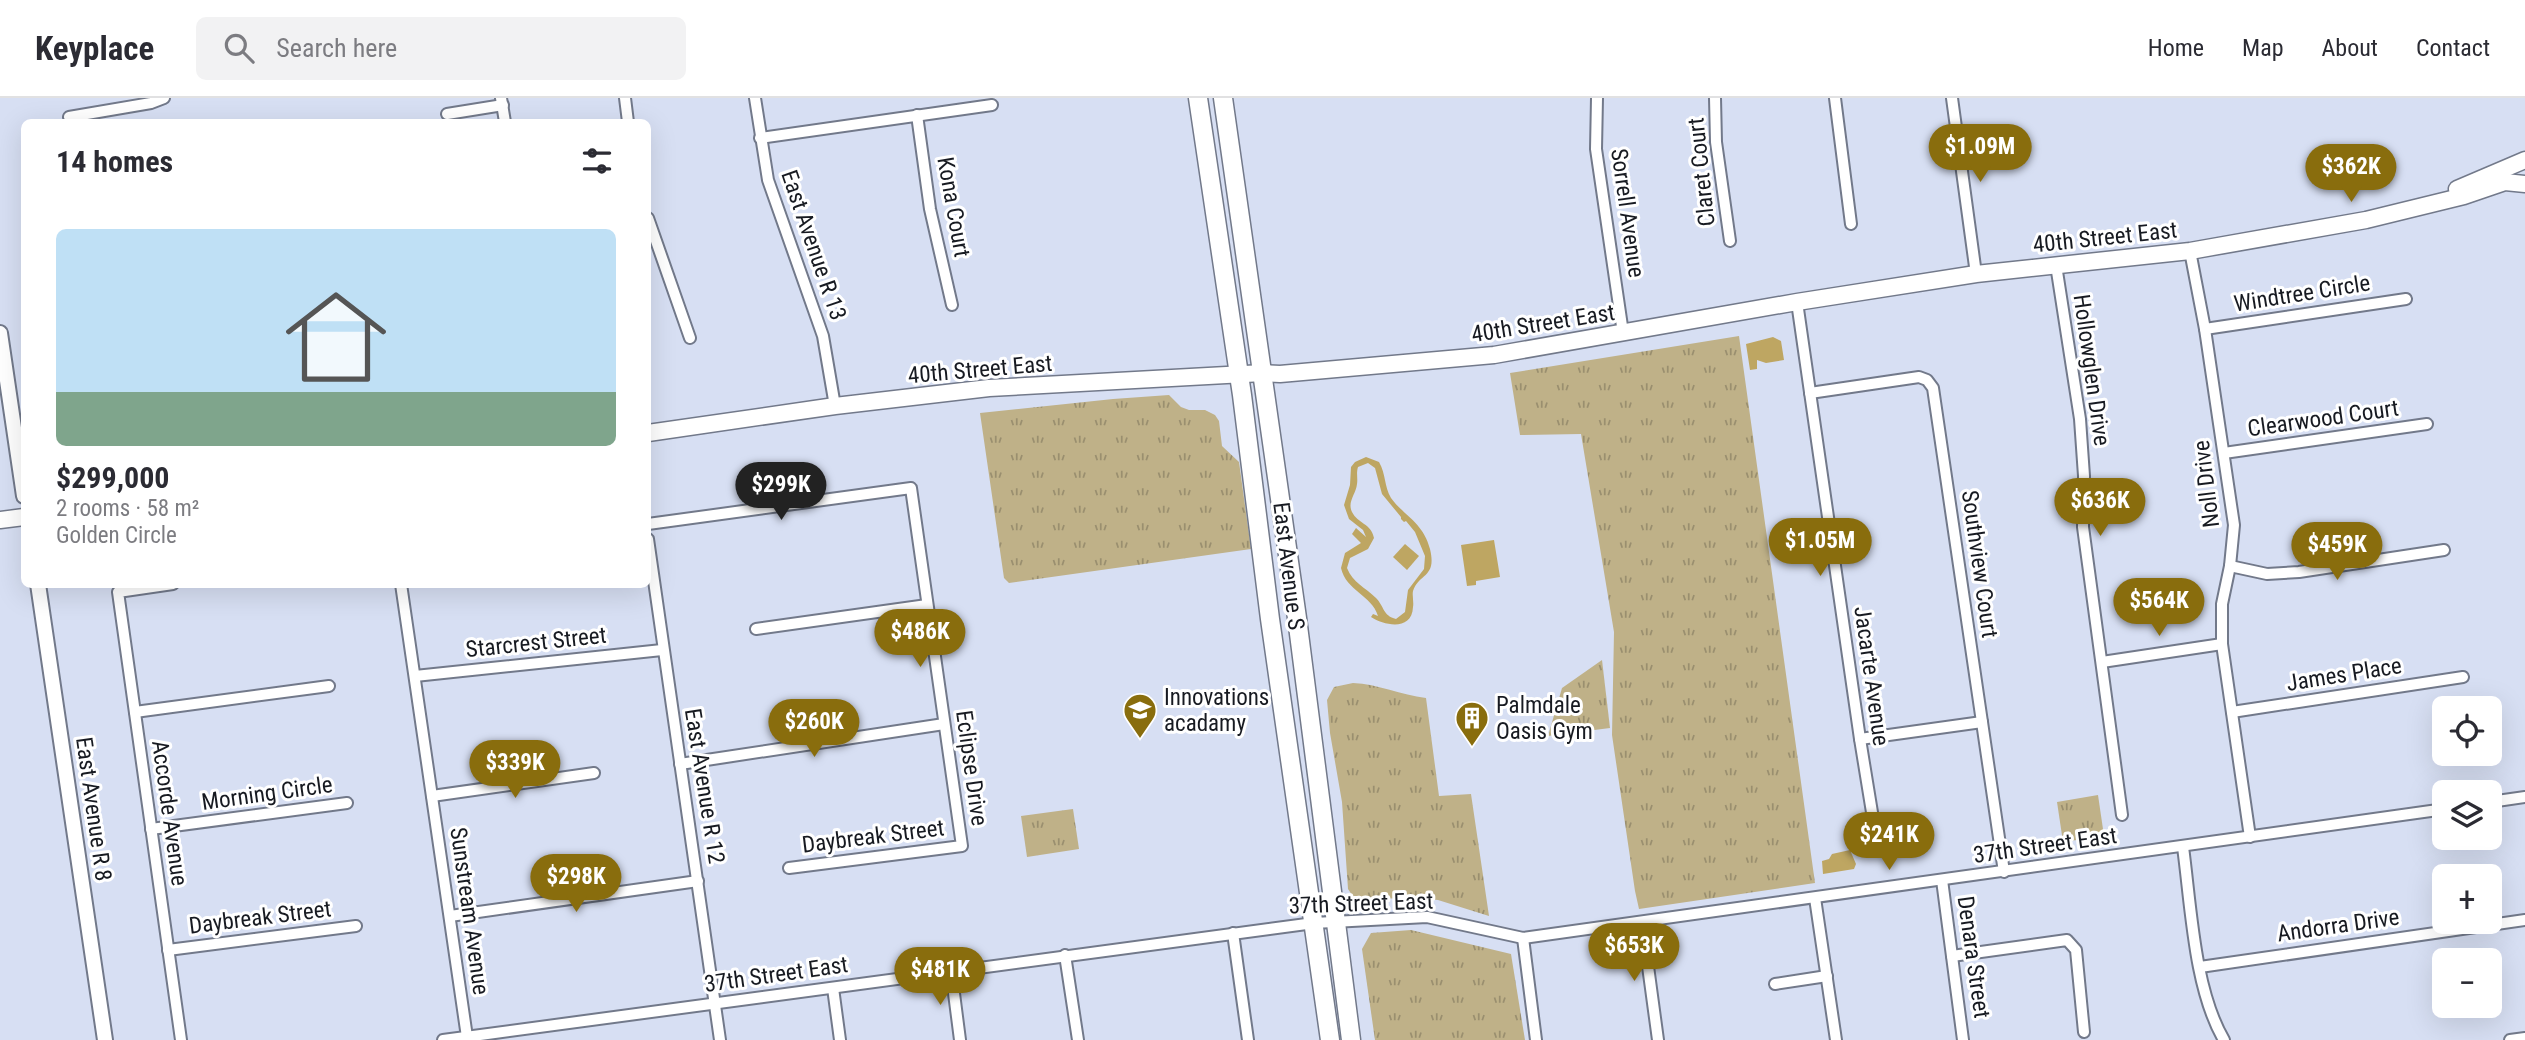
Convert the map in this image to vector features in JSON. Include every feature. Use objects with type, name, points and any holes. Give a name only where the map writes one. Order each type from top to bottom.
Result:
[{"type":"main road","name":"East Avenue S","points":[[1198,98],[1330,1040]]},
{"type":"main road","name":"East Avenue S","points":[[1223,98],[1263,373],[1351,1040]]},
{"type":"main road","name":"40th Street East","points":[[2439,201],[2481,177],[2525,160]]},
{"type":"main road","name":"40th Street East","points":[[651,433],[835,406],[989,388],[1280,374],[1457,359],[1976,275],[2189,251],[2366,220],[2505,182],[2525,184]]},
{"type":"main road","points":[[0,520],[21,517]]},
{"type":"street","points":[[69,117],[164,98]]},
{"type":"street","points":[[625,98],[628,119]]},
{"type":"street","name":"East Avenue R 13","points":[[755,98],[768,180],[823,336],[835,406]]},
{"type":"street","name":"Sorrell Avenue","points":[[1597,98],[1596,149],[1623,333]]},
{"type":"street","name":"Claret Court","points":[[1715,98],[1716,142],[1730,241]]},
{"type":"street","points":[[1835,98],[1851,224]]},
{"type":"street","points":[[1952,98],[1976,275]]},
{"type":"street","points":[[447,114],[502,102]]},
{"type":"street","points":[[760,138],[992,105]]},
{"type":"street","name":"Kona Court","points":[[917,115],[930,209],[952,305]]},
{"type":"street","points":[[651,227],[690,338]]},
{"type":"street","name":"Noll Drive","points":[[2189,251],[2205,329],[2234,525],[2231,566],[2222,604],[2221,644],[2250,837]]},
{"type":"street","name":"Hollowglen Drive","points":[[2056,265],[2080,419],[2084,476],[2083,527],[2122,815]]},
{"type":"street","name":"Windtree Circle","points":[[2205,329],[2406,299]]},
{"type":"street","name":"Jacarte Avenue","points":[[1797,302],[1878,849]]},
{"type":"street","points":[[0,333],[20,432]]},
{"type":"street","name":"Southview Court","points":[[1810,393],[1919,377],[1927,380],[1933,388],[2004,872]]},
{"type":"street","name":"Clearwood Court","points":[[2224,453],[2427,424]]},
{"type":"street","name":"Eclipse Drive","points":[[651,524],[911,488],[962,846]]},
{"type":"street","points":[[2231,566],[2267,574],[2299,572],[2444,550]]},
{"type":"street","name":"East Avenue R 12","points":[[651,563],[720,1040]]},
{"type":"street","name":"East Avenue R 8","points":[[39,588],[105,1040]]},
{"type":"street","name":"Accorde Avenue","points":[[146,588],[118,592],[181,1040]]},
{"type":"street","name":"Sunstream Avenue","points":[[402,588],[467,1037]]},
{"type":"street","points":[[756,629],[927,605]]},
{"type":"street","points":[[2102,662],[2221,644]]},
{"type":"street","name":"Starcrest Street","points":[[415,676],[662,650]]},
{"type":"street","name":"James Place","points":[[2232,712],[2463,677]]},
{"type":"street","points":[[135,712],[329,686]]},
{"type":"street","points":[[1860,740],[1982,722]]},
{"type":"street","points":[[680,764],[944,724]]},
{"type":"street","points":[[432,796],[594,773]]},
{"type":"street","points":[[2502,800],[2525,797]]},
{"type":"street","name":"Morning Circle","points":[[151,829],[347,803]]},
{"type":"street","name":"37th Street East","points":[[443,1040],[1314,923],[1427,917],[1523,938],[2432,811]]},
{"type":"street","name":"Daybreak Street","points":[[789,868],[962,846]]},
{"type":"street","points":[[2183,847],[2204,992],[2217,1029],[2224,1040]]},
{"type":"street","name":"Denara Street","points":[[1942,880],[1963,1040]]},
{"type":"street","points":[[450,916],[698,881]]},
{"type":"street","points":[[1815,898],[1836,1040]]},
{"type":"street","name":"Andorra Drive","points":[[2200,967],[2525,920]]},
{"type":"street","points":[[1642,922],[1658,1040]]},
{"type":"street","name":"Daybreak Street","points":[[168,950],[356,926]]},
{"type":"street","points":[[1233,933],[1248,1040]]},
{"type":"street","points":[[1523,938],[1536,1040]]},
{"type":"street","points":[[1952,956],[2067,940],[2076,950],[2084,1032]]},
{"type":"street","points":[[1065,956],[1078,1040]]},
{"type":"street","points":[[951,970],[960,1040]]},
{"type":"street","points":[[1775,984],[1827,976]]},
{"type":"street","points":[[833,988],[840,1040]]},
{"type":"street","points":[[2510,1040],[2525,1038]]},
{"type":"green space","points":[[1739,336],[1815,883],[1639,909],[1612,735],[1614,632],[1581,434],[1520,435],[1510,373]]},
{"type":"green space","points":[[1169,395],[1181,407],[1205,410],[1215,415],[1219,421],[1222,446],[1239,462],[1251,549],[1009,583],[1004,578],[980,413]]},
{"type":"green space","points":[[1602,660],[1610,728],[1548,736],[1562,688]]},
{"type":"green space","points":[[1353,683],[1426,698],[1439,796],[1471,794],[1489,916],[1438,900],[1358,899],[1354,898],[1348,889],[1342,802],[1327,700],[1334,687]]},
{"type":"green space","points":[[2098,795],[2104,836],[2063,842],[2057,802]]},
{"type":"green space","points":[[1073,809],[1079,849],[1027,857],[1021,816]]},
{"type":"green space","points":[[1411,930],[1511,954],[1525,1040],[1375,1040],[1362,949],[1371,933]]},
{"type":"shaded area","points":[[1773,337],[1781,341],[1784,360],[1766,363],[1757,360],[1757,369],[1750,370],[1746,344]]},
{"type":"shaded area","points":[[1366,457],[1379,462],[1391,498],[1423,532],[1430,549],[1431,565],[1413,591],[1411,615],[1403,623],[1383,623],[1371,617],[1373,614],[1378,616],[1375,609],[1348,582],[1341,568],[1345,553],[1361,543],[1352,534],[1356,528],[1366,537],[1363,530],[1349,519],[1344,505],[1350,485],[1351,467]],"holes":[[[1368,463],[1375,468],[1382,494],[1415,532],[1425,556],[1424,569],[1408,590],[1405,612],[1396,619],[1386,613],[1376,598],[1356,581],[1347,568],[1350,558],[1368,549],[1374,538],[1370,529],[1352,512],[1351,505],[1358,467]]]},
{"type":"shaded area","points":[[1494,540],[1500,577],[1476,581],[1476,585],[1467,586],[1461,545]]},
{"type":"shaded area","points":[[1405,544],[1419,556],[1407,570],[1393,557]]},
{"type":"shaded area","points":[[1850,850],[1856,864],[1854,869],[1823,874],[1822,861],[1829,859],[1832,854]]},
{"type":"place","name":"Innovations acadamy","points":[[1140,740]]},
{"type":"place","name":"Palmdale Oasis Gym","points":[[1472,748]]}]
